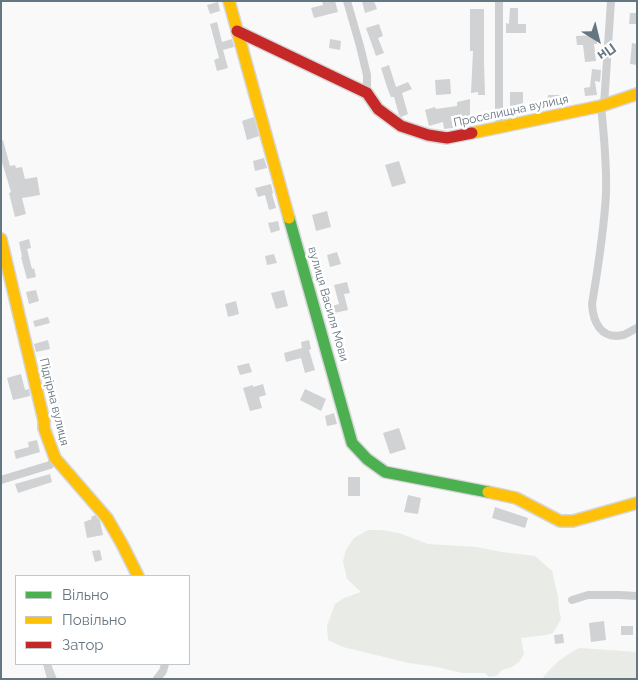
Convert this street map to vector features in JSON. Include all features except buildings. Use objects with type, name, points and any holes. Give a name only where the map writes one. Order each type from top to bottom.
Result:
[{"type":"street","name":"вулиця Василя Мови","points":[[229,1],[352,443],[360,454],[384,472],[516,498],[560,521],[573,521],[637,503]]},
{"type":"street","points":[[347,1],[360,46],[366,75],[367,93]]},
{"type":"street","points":[[499,1],[499,128]]},
{"type":"street","points":[[611,1],[603,106],[607,174],[606,195],[604,228],[592,304],[592,315],[601,331],[608,335],[624,335],[637,328]]},
{"type":"street","name":"Проселищна вулиця","points":[[237,31],[367,93],[378,110],[401,126],[428,135],[447,138],[603,106],[637,94]]},
{"type":"street","name":"Підгірна вулиця","points":[[1,239],[44,421],[44,428],[55,458],[107,518],[138,575]]},
{"type":"street","points":[[1,480],[50,465],[55,458]]},
{"type":"street","points":[[572,600],[588,595],[637,596]]},
{"type":"street","points":[[157,679],[164,671],[165,665]]},
{"type":"shaded area","points":[[368,530],[399,533],[428,544],[477,547],[535,556],[552,571],[561,619],[553,633],[521,638],[524,654],[519,662],[512,667],[502,670],[496,676],[489,677],[485,673],[462,673],[409,663],[343,647],[328,640],[327,626],[335,604],[344,598],[361,592],[347,579],[343,561],[346,550],[354,538]]},
{"type":"shaded area","points":[[579,648],[637,652],[637,679],[542,679],[559,661]]},
{"type":"traffic: fast","points":[[289,218],[352,443],[367,459],[385,472],[488,492]]},
{"type":"traffic: slow","points":[[229,1],[289,218]]},
{"type":"traffic: slow","points":[[472,133],[601,106],[637,94]]},
{"type":"traffic: slow","points":[[1,239],[44,421],[44,428],[55,458],[107,518],[138,575]]},
{"type":"traffic: slow","points":[[488,492],[516,498],[560,521],[573,521],[637,503]]},
{"type":"traffic: jam","points":[[237,31],[367,93],[378,109],[401,126],[428,135],[447,138],[472,133]]}]
